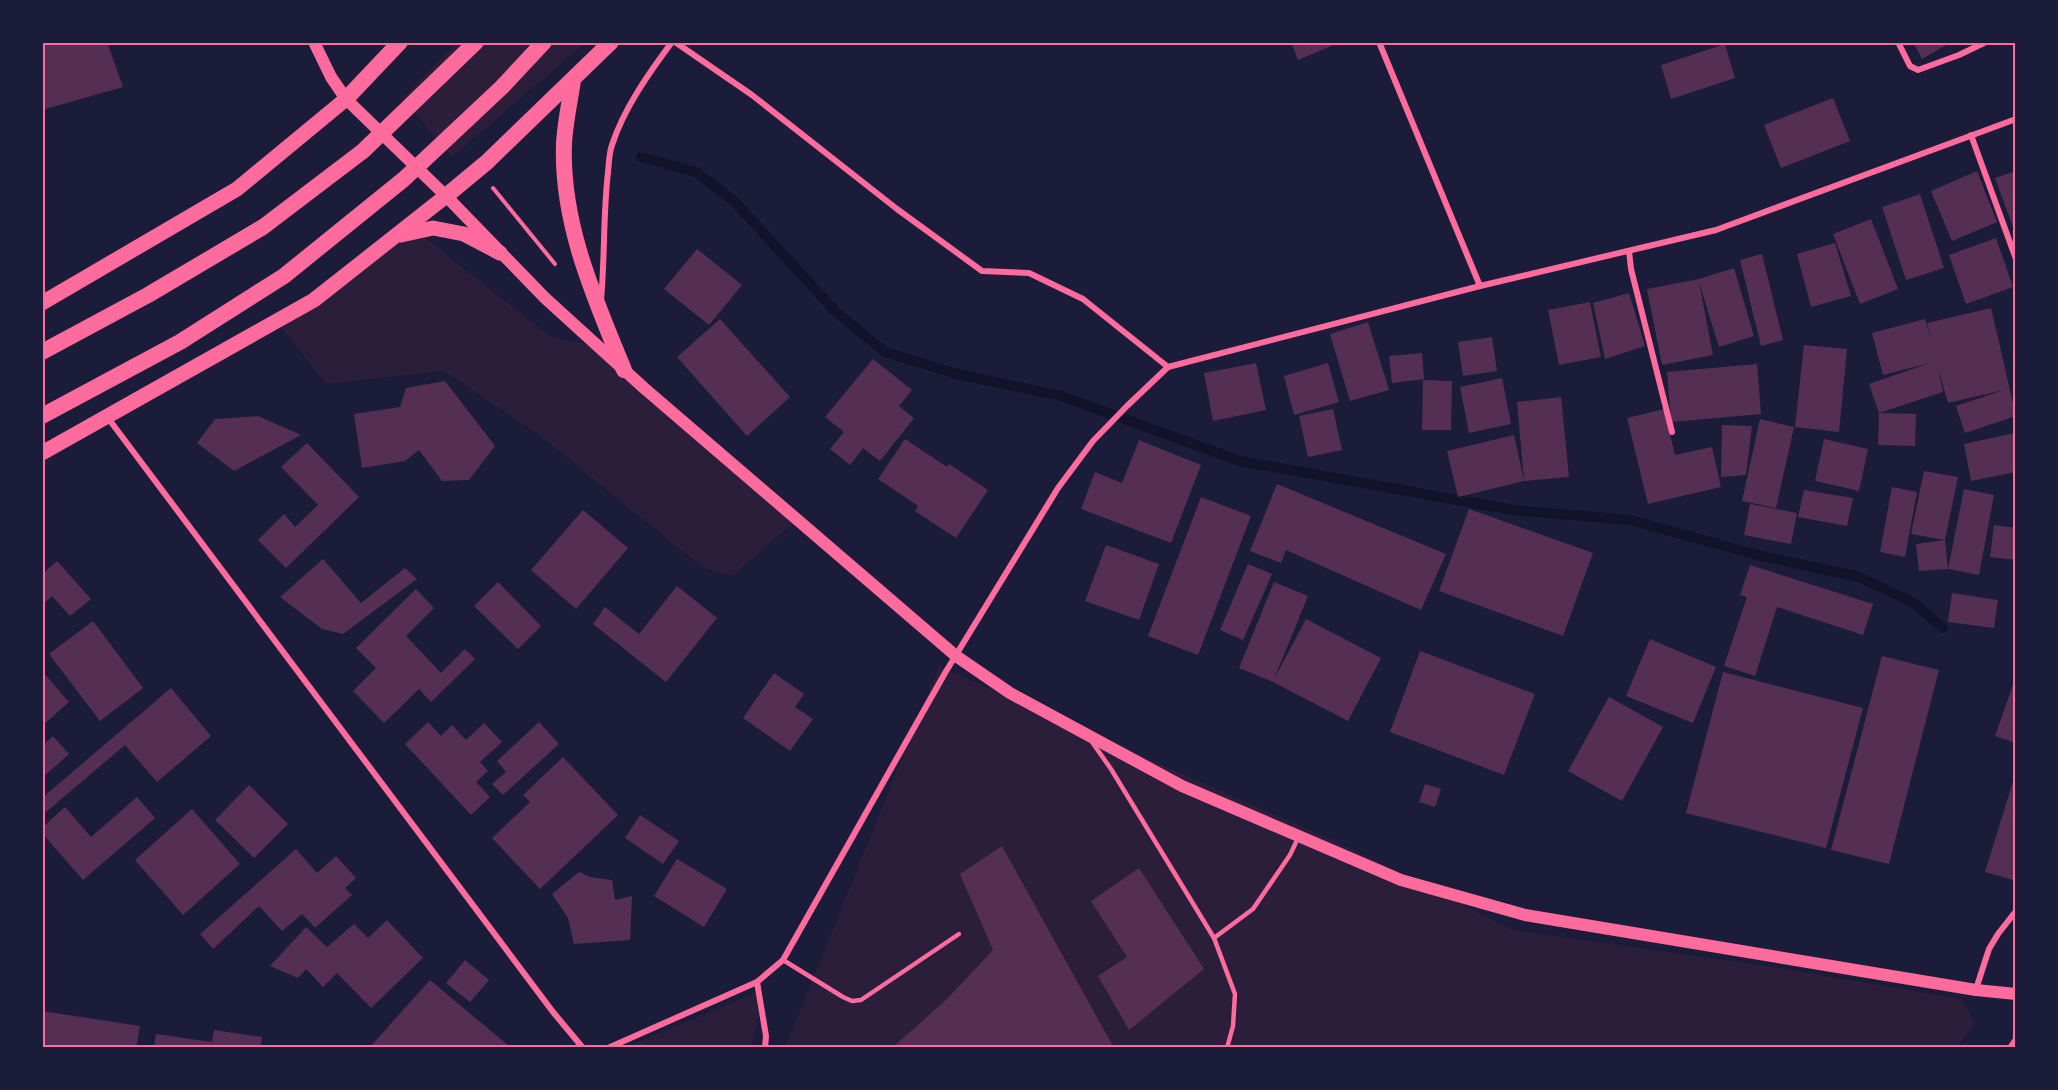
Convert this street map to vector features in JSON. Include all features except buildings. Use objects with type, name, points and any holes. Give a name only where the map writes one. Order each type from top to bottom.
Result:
[{"type":"highway","points":[[346,99],[400,42]]},
{"type":"highway","points":[[42,352],[263,228],[363,151],[476,42]]},
{"type":"highway","points":[[42,416],[180,342],[284,276],[404,179],[502,87],[544,42]]},
{"type":"highway","points":[[446,196],[487,162],[611,42]]},
{"type":"highway","points":[[573,80],[564,144],[568,208],[585,270],[624,370]]},
{"type":"main road","points":[[314,42],[331,77],[346,99],[572,323],[956,656],[1010,693],[1194,792],[1401,880],[1525,915],[1976,990],[2016,994]]},
{"type":"main road","points":[[42,303],[237,189],[346,99]]},
{"type":"main road","points":[[42,453],[314,300],[446,196]]},
{"type":"main road","points":[[395,237],[433,228],[464,234],[500,253]]},
{"type":"street","points":[[600,311],[604,270],[605,199],[612,146],[627,111],[649,74],[673,42],[752,94],[897,209],[982,271],[1029,273],[1083,299],[1168,367]]},
{"type":"street","points":[[1379,42],[1480,286]]},
{"type":"street","points":[[1898,42],[1914,70],[1959,55],[1986,42]]},
{"type":"street","points":[[608,1048],[757,982],[783,960],[956,656],[1058,488],[1100,434],[1168,367],[1480,286],[1716,230],[2016,119]]},
{"type":"street","points":[[1971,135],[2016,259]]},
{"type":"street","points":[[1629,251],[1631,268],[1672,432]]},
{"type":"street","points":[[107,418],[553,1012],[583,1048]]},
{"type":"street","points":[[1976,990],[1989,949],[2016,910]]},
{"type":"street","points":[[757,982],[766,1036],[765,1048]]},
{"type":"lane","points":[[1087,736],[1111,769],[1214,938],[1235,994],[1233,1026],[1227,1048]]},
{"type":"lane","points":[[1214,938],[1253,909],[1290,855],[1298,838]]},
{"type":"lane","points":[[783,960],[843,997],[861,1000],[959,934]]},
{"type":"lane","points":[[2009,1048],[2016,1038]]},
{"type":"path","points":[[492,187],[557,267]]},
{"type":"shaded area","points":[[457,42],[586,42],[452,157],[402,98]]},
{"type":"shaded area","points":[[414,229],[551,337],[587,344],[795,522],[732,576],[702,567],[539,435],[444,371],[326,384],[281,327]]},
{"type":"shaded area","points":[[939,666],[1344,845],[1513,930],[1767,966],[1962,999],[1976,1024],[1956,1048],[785,1048]]},
{"type":"shaded area","points":[[755,993],[760,994],[762,998],[751,1048],[624,1048]]},
{"type":"waterway","points":[[641,157],[696,172],[734,201],[835,311],[885,352],[957,374],[1061,396],[1240,461],[1513,510],[1630,520],[1754,554],[1859,577],[1914,603],[1943,628]]}]
